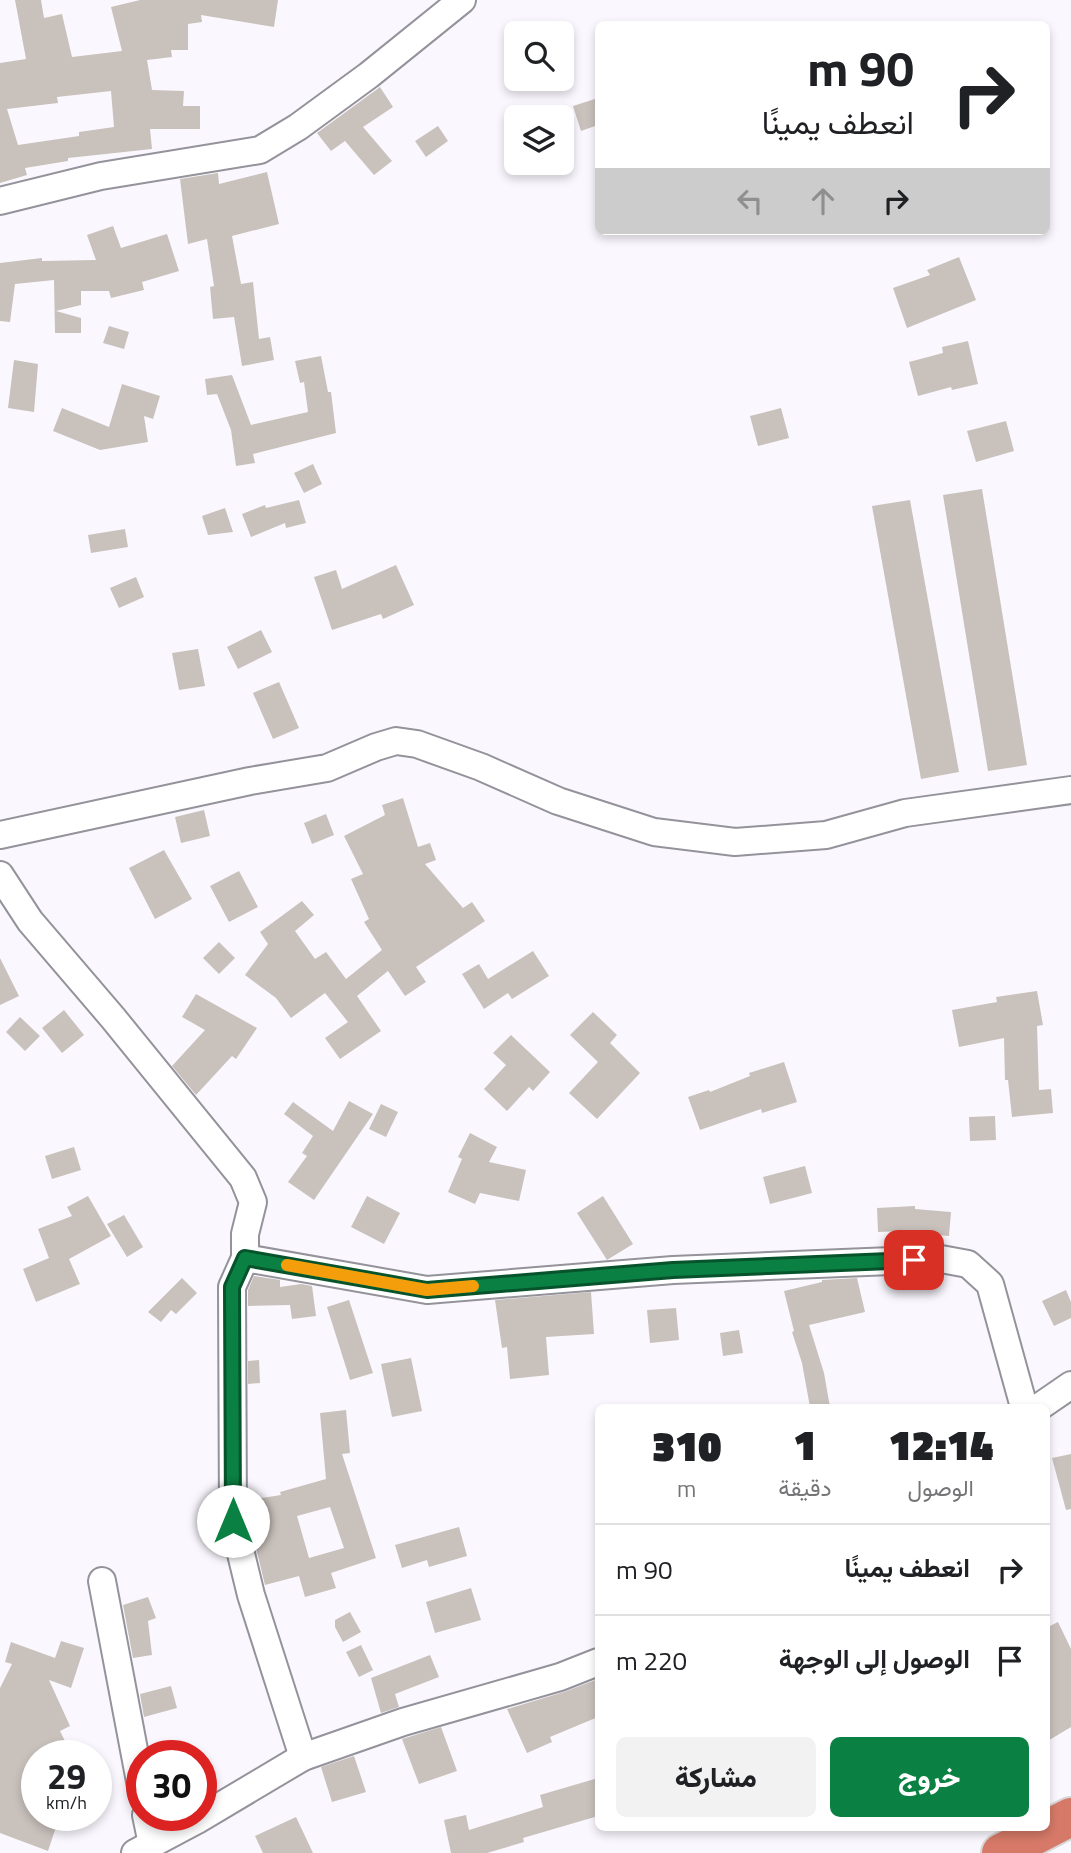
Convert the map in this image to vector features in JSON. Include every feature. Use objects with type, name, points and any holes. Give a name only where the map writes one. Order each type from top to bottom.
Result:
[{"type":"highway","points":[[1050,1827],[1071,1816]]},
{"type":"highway","points":[[1001,1853],[1043,1831]]},
{"type":"street","points":[[0,201],[101,176],[260,150],[298,127],[359,83],[462,0]]},
{"type":"street","points":[[0,835],[250,781],[327,768],[396,741],[417,744],[481,766],[558,801],[654,832],[735,842],[826,835],[905,813],[1071,790]]},
{"type":"street","points":[[0,875],[30,921],[243,1178],[253,1202],[245,1234],[245,1258],[232,1287],[233,1521],[251,1595],[303,1757]]},
{"type":"street","points":[[245,1258],[427,1290],[673,1270],[941,1259],[968,1264],[990,1284],[1023,1404]]},
{"type":"street","points":[[1043,1404],[1071,1384]]},
{"type":"street","points":[[102,1581],[132,1740]]},
{"type":"street","points":[[144,1849],[303,1757],[403,1722],[560,1678],[595,1663]]},
{"type":"street","points":[[144,1849],[145,1831]]},
{"type":"building","points":[[15,0],[41,0],[44,18],[62,14],[72,57],[122,51],[111,7],[140,0],[278,0],[274,27],[201,15],[202,22],[188,24],[188,50],[171,50],[172,57],[147,60],[152,90],[184,91],[183,106],[200,106],[200,129],[150,129],[152,149],[68,158],[68,161],[25,168],[27,175],[0,183],[0,63],[26,59]],"holes":[[[111,91],[114,127],[79,132],[79,136],[18,145],[7,109],[58,103],[57,97]]]},
{"type":"building","points":[[380,87],[393,107],[363,127],[392,161],[374,175],[345,141],[331,151],[317,133]]},
{"type":"building","points":[[595,99],[595,126],[581,131],[574,106]]},
{"type":"building","points":[[438,126],[448,141],[426,157],[415,141]]},
{"type":"building","points":[[267,172],[279,224],[232,236],[241,284],[253,282],[259,339],[270,337],[274,360],[242,366],[234,317],[213,319],[210,287],[214,286],[207,239],[188,244],[180,179],[218,173],[219,184]]},
{"type":"building","points":[[113,226],[121,248],[167,234],[179,271],[142,282],[144,290],[111,298],[109,291],[81,291],[81,305],[56,311],[81,318],[81,333],[55,333],[54,280],[15,284],[10,322],[0,321],[0,263],[42,258],[42,261],[96,260],[87,235]]},
{"type":"building","points":[[959,257],[976,300],[907,328],[893,288],[930,275],[927,270]]},
{"type":"building","points":[[109,326],[129,332],[124,349],[103,343]]},
{"type":"building","points":[[968,341],[978,384],[952,390],[951,387],[918,396],[909,362],[943,353],[942,347]]},
{"type":"building","points":[[321,356],[328,392],[331,392],[336,433],[253,454],[255,463],[236,466],[231,430],[217,394],[207,395],[205,379],[232,375],[251,425],[308,412],[304,382],[300,383],[295,361]]},
{"type":"building","points":[[14,360],[38,364],[34,412],[8,408]]},
{"type":"building","points":[[122,384],[160,396],[153,419],[144,416],[148,442],[100,450],[53,431],[62,408],[109,427]]},
{"type":"building","points":[[781,408],[789,438],[758,446],[750,416]]},
{"type":"building","points":[[1006,421],[1014,451],[976,462],[967,431]]},
{"type":"building","points":[[313,464],[322,484],[304,493],[294,473]]},
{"type":"building","points":[[982,489],[1027,765],[988,771],[943,495]]},
{"type":"building","points":[[299,500],[306,523],[286,528],[285,523],[251,537],[242,514],[265,505],[266,508]]},
{"type":"building","points":[[910,500],[959,772],[921,779],[872,506]]},
{"type":"building","points":[[225,508],[233,532],[208,535],[202,516]]},
{"type":"building","points":[[125,529],[128,547],[91,553],[88,535]]},
{"type":"building","points":[[396,565],[414,605],[383,619],[381,614],[332,630],[314,577],[336,570],[342,589]]},
{"type":"building","points":[[136,577],[144,597],[119,608],[110,588]]},
{"type":"building","points":[[261,630],[272,652],[238,669],[227,647]]},
{"type":"building","points":[[198,649],[205,686],[179,690],[172,653]]},
{"type":"building","points":[[279,682],[299,728],[273,739],[253,693]]},
{"type":"building","points":[[403,798],[418,847],[430,843],[436,860],[425,864],[463,908],[472,902],[485,921],[416,967],[426,982],[405,996],[388,971],[357,996],[381,1031],[340,1059],[325,1038],[348,1022],[325,993],[291,1018],[276,998],[245,975],[268,944],[260,932],[302,901],[314,915],[295,931],[315,959],[326,952],[346,979],[382,950],[364,922],[369,919],[351,879],[363,874],[344,836],[385,815],[382,805]]},
{"type":"building","points":[[204,810],[210,836],[181,843],[175,817]]},
{"type":"building","points":[[326,814],[334,835],[312,844],[304,823]]},
{"type":"building","points":[[164,850],[192,899],[155,919],[129,868]]},
{"type":"building","points":[[239,871],[258,907],[229,922],[210,886]]},
{"type":"building","points":[[219,942],[235,958],[219,974],[203,958]]},
{"type":"building","points":[[533,951],[549,976],[512,999],[508,993],[484,1009],[462,974],[479,964],[488,979]]},
{"type":"building","points":[[0,958],[19,996],[0,1005]]},
{"type":"building","points":[[1037,991],[1043,1025],[1037,1026],[1039,1090],[1051,1089],[1053,1113],[1012,1117],[1008,1080],[1005,1080],[1004,1038],[959,1047],[952,1010],[997,1002],[996,997]]},
{"type":"building","points":[[196,994],[257,1028],[236,1059],[232,1056],[196,1095],[172,1066],[205,1030],[182,1017]]},
{"type":"building","points":[[64,1010],[84,1035],[62,1053],[42,1028]]},
{"type":"building","points":[[593,1012],[617,1035],[610,1043],[640,1073],[597,1119],[569,1093],[598,1062],[570,1035]]},
{"type":"building","points":[[20,1017],[40,1036],[25,1051],[6,1032]]},
{"type":"building","points":[[511,1035],[550,1072],[533,1091],[529,1087],[507,1111],[484,1089],[506,1065],[493,1053]]},
{"type":"building","points":[[784,1062],[797,1102],[762,1113],[761,1109],[700,1130],[688,1097],[709,1090],[710,1092],[750,1076],[749,1073]]},
{"type":"building","points":[[349,1101],[373,1114],[314,1200],[288,1182],[307,1156],[302,1153],[313,1136],[284,1114],[293,1102],[333,1131]]},
{"type":"building","points":[[381,1104],[398,1112],[386,1137],[369,1129]]},
{"type":"building","points":[[995,1116],[996,1140],[970,1141],[969,1117]]},
{"type":"building","points":[[470,1133],[497,1147],[489,1162],[526,1170],[519,1201],[480,1193],[475,1204],[448,1192],[462,1159],[458,1157]]},
{"type":"building","points":[[74,1147],[81,1170],[52,1179],[45,1156]]},
{"type":"building","points":[[805,1166],[812,1193],[770,1204],[763,1177]]},
{"type":"building","points":[[88,1196],[111,1236],[69,1259],[80,1284],[36,1302],[23,1269],[49,1258],[38,1229],[72,1216],[67,1207]]},
{"type":"building","points":[[367,1196],[400,1213],[384,1244],[351,1227]]},
{"type":"building","points":[[603,1196],[633,1244],[607,1260],[577,1213]]},
{"type":"building","points":[[915,1206],[915,1209],[951,1212],[949,1236],[927,1234],[928,1230],[878,1232],[877,1208]]},
{"type":"building","points":[[124,1215],[143,1247],[127,1257],[107,1224]]},
{"type":"building","points":[[254,1276],[280,1280],[280,1287],[301,1284],[312,1286],[316,1316],[292,1319],[290,1305],[248,1306],[248,1290]]},
{"type":"building","points":[[182,1278],[197,1293],[176,1314],[171,1310],[161,1322],[148,1312]]},
{"type":"building","points":[[857,1278],[865,1312],[809,1325],[824,1373],[829,1404],[809,1404],[784,1291],[822,1280]]},
{"type":"building","points":[[1066,1290],[1071,1302],[1071,1318],[1054,1326],[1042,1301]]},
{"type":"building","points":[[591,1292],[594,1334],[546,1337],[549,1375],[510,1379],[507,1347],[502,1348],[495,1300]]},
{"type":"building","points":[[349,1300],[373,1373],[350,1380],[327,1307]]},
{"type":"building","points":[[676,1308],[679,1340],[650,1343],[647,1310]]},
{"type":"building","points":[[739,1330],[743,1353],[723,1356],[720,1333]]},
{"type":"building","points":[[411,1358],[422,1411],[392,1417],[381,1364]]},
{"type":"building","points":[[259,1360],[260,1383],[248,1384],[248,1361]]},
{"type":"building","points":[[346,1410],[350,1453],[342,1454],[376,1558],[331,1573],[336,1588],[305,1597],[299,1576],[265,1585],[249,1519],[249,1500],[281,1495],[280,1492],[326,1479],[320,1413]],"holes":[[[330,1507],[344,1548],[309,1558],[297,1516]]]},
{"type":"building","points":[[1071,1454],[1071,1509],[1066,1510],[1052,1458]]},
{"type":"building","points":[[459,1527],[467,1556],[429,1567],[427,1560],[402,1568],[395,1545]]},
{"type":"building","points":[[471,1588],[481,1620],[435,1633],[426,1602]]},
{"type":"building","points":[[148,1597],[156,1618],[148,1621],[152,1655],[133,1658],[123,1605]]},
{"type":"building","points":[[350,1612],[361,1632],[343,1642],[335,1627],[335,1620]]},
{"type":"building","points":[[1058,1622],[1071,1649],[1071,1727],[1050,1740],[1050,1626]]},
{"type":"building","points":[[61,1641],[84,1648],[71,1688],[49,1680],[70,1726],[60,1731],[64,1740],[21,1740],[21,1831],[55,1831],[48,1851],[0,1833],[0,1688],[12,1664],[5,1662],[11,1642],[55,1658]]},
{"type":"building","points":[[361,1645],[373,1670],[359,1677],[346,1652]]},
{"type":"building","points":[[430,1655],[439,1677],[395,1694],[399,1707],[381,1713],[371,1678]]},
{"type":"building","points":[[595,1680],[595,1718],[550,1737],[552,1742],[527,1753],[507,1709]]},
{"type":"building","points":[[171,1686],[177,1708],[144,1717],[140,1694]]},
{"type":"building","points":[[441,1727],[457,1771],[419,1784],[402,1739]]},
{"type":"building","points":[[354,1756],[366,1792],[332,1802],[321,1767]]},
{"type":"building","points":[[595,1779],[595,1817],[523,1838],[524,1842],[487,1853],[451,1853],[444,1820],[466,1815],[469,1830],[543,1807],[540,1795]]},
{"type":"building","points":[[296,1817],[313,1853],[263,1853],[255,1836]]},
{"type":"slow traffic","points":[[287,1265],[427,1290],[473,1286]]},
{"type":"route","points":[[233,1521],[232,1287],[245,1258],[427,1290],[673,1270],[914,1260]]}]
